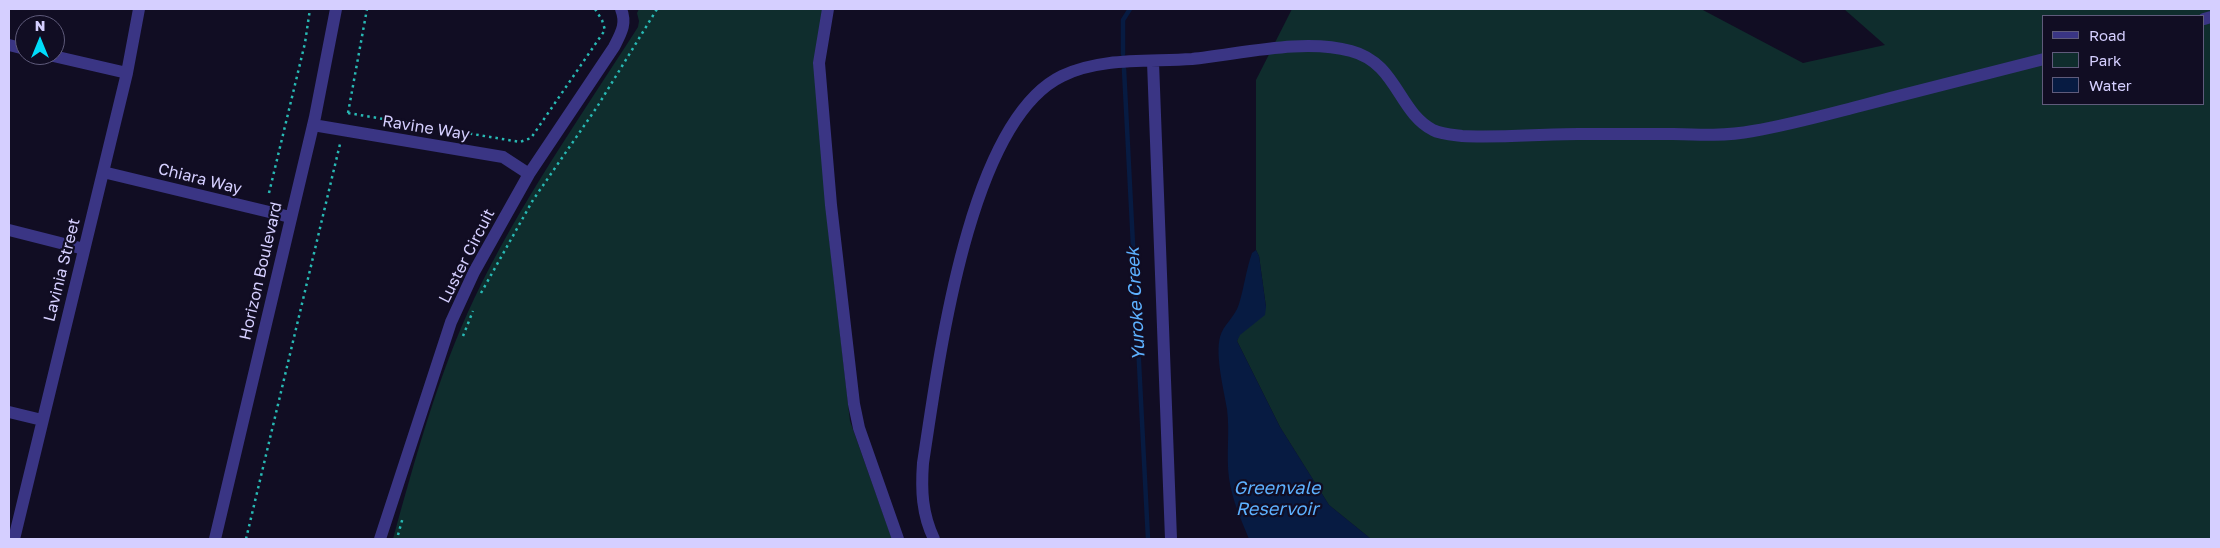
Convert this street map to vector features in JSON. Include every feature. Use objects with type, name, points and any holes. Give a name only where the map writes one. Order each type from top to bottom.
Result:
[{"type":"street","name":"Lavinia Street","points":[[14,539],[127,73],[139,9]]},
{"type":"street","name":"Horizon Boulevard","points":[[214,539],[313,126],[336,9]]},
{"type":"street","name":"Luster Circuit","points":[[380,539],[388,522],[451,322],[474,272],[529,174],[624,29],[621,9]]},
{"type":"street","points":[[828,9],[820,72],[831,205],[854,404],[859,428],[898,539]]},
{"type":"street","points":[[934,539],[923,506],[921,486],[923,463],[952,290],[964,240],[985,180],[1013,123],[1041,89],[1061,76],[1084,68],[1110,63],[1153,62],[1285,48],[1319,47],[1347,50],[1369,57],[1384,71],[1416,115],[1434,130],[1459,136],[1699,134],[1746,132],[1838,112],[2042,60]]},
{"type":"street","points":[[65,59],[127,73]]},
{"type":"street","points":[[1153,62],[1171,539]]},
{"type":"street","name":"Ravine Way","points":[[313,126],[503,157],[529,174]]},
{"type":"street","name":"Chiara Way","points":[[102,172],[290,217]]},
{"type":"street","points":[[9,230],[84,248]]},
{"type":"street","points":[[9,412],[42,420]]},
{"type":"path","points":[[269,193],[305,43],[310,9]]},
{"type":"path","points":[[346,120],[367,9]]},
{"type":"path","points":[[348,113],[520,142],[531,138],[605,30],[602,20],[595,9],[592,9]]},
{"type":"path","points":[[479,297],[533,200],[597,107],[657,9]]},
{"type":"path","points":[[246,539],[341,140]]},
{"type":"path","points":[[461,339],[476,305]]},
{"type":"path","points":[[396,539],[404,516]]},
{"type":"green space","points":[[639,9],[822,9],[826,208],[850,421],[892,539],[393,539],[438,387],[474,299],[531,195],[638,27],[637,13]]},
{"type":"green space","points":[[1292,9],[1701,9],[1803,63],[1885,45],[1844,9],[2211,9],[2211,539],[1371,539],[1329,505],[1280,427],[1237,341],[1239,335],[1266,307],[1259,256],[1256,250],[1256,80]]},
{"type":"water","name":"Greenvale Reservoir","points":[[1256,250],[1259,256],[1266,307],[1265,315],[1240,335],[1237,341],[1280,427],[1329,505],[1371,539],[1249,539],[1240,517],[1229,478],[1228,418],[1219,363],[1219,345],[1220,337],[1239,304],[1250,259],[1252,253]]},
{"type":"waterway","points":[[1123,54],[1123,20],[1130,9]]},
{"type":"waterway","name":"Yuroke Creek","points":[[1124,69],[1148,539]]}]
